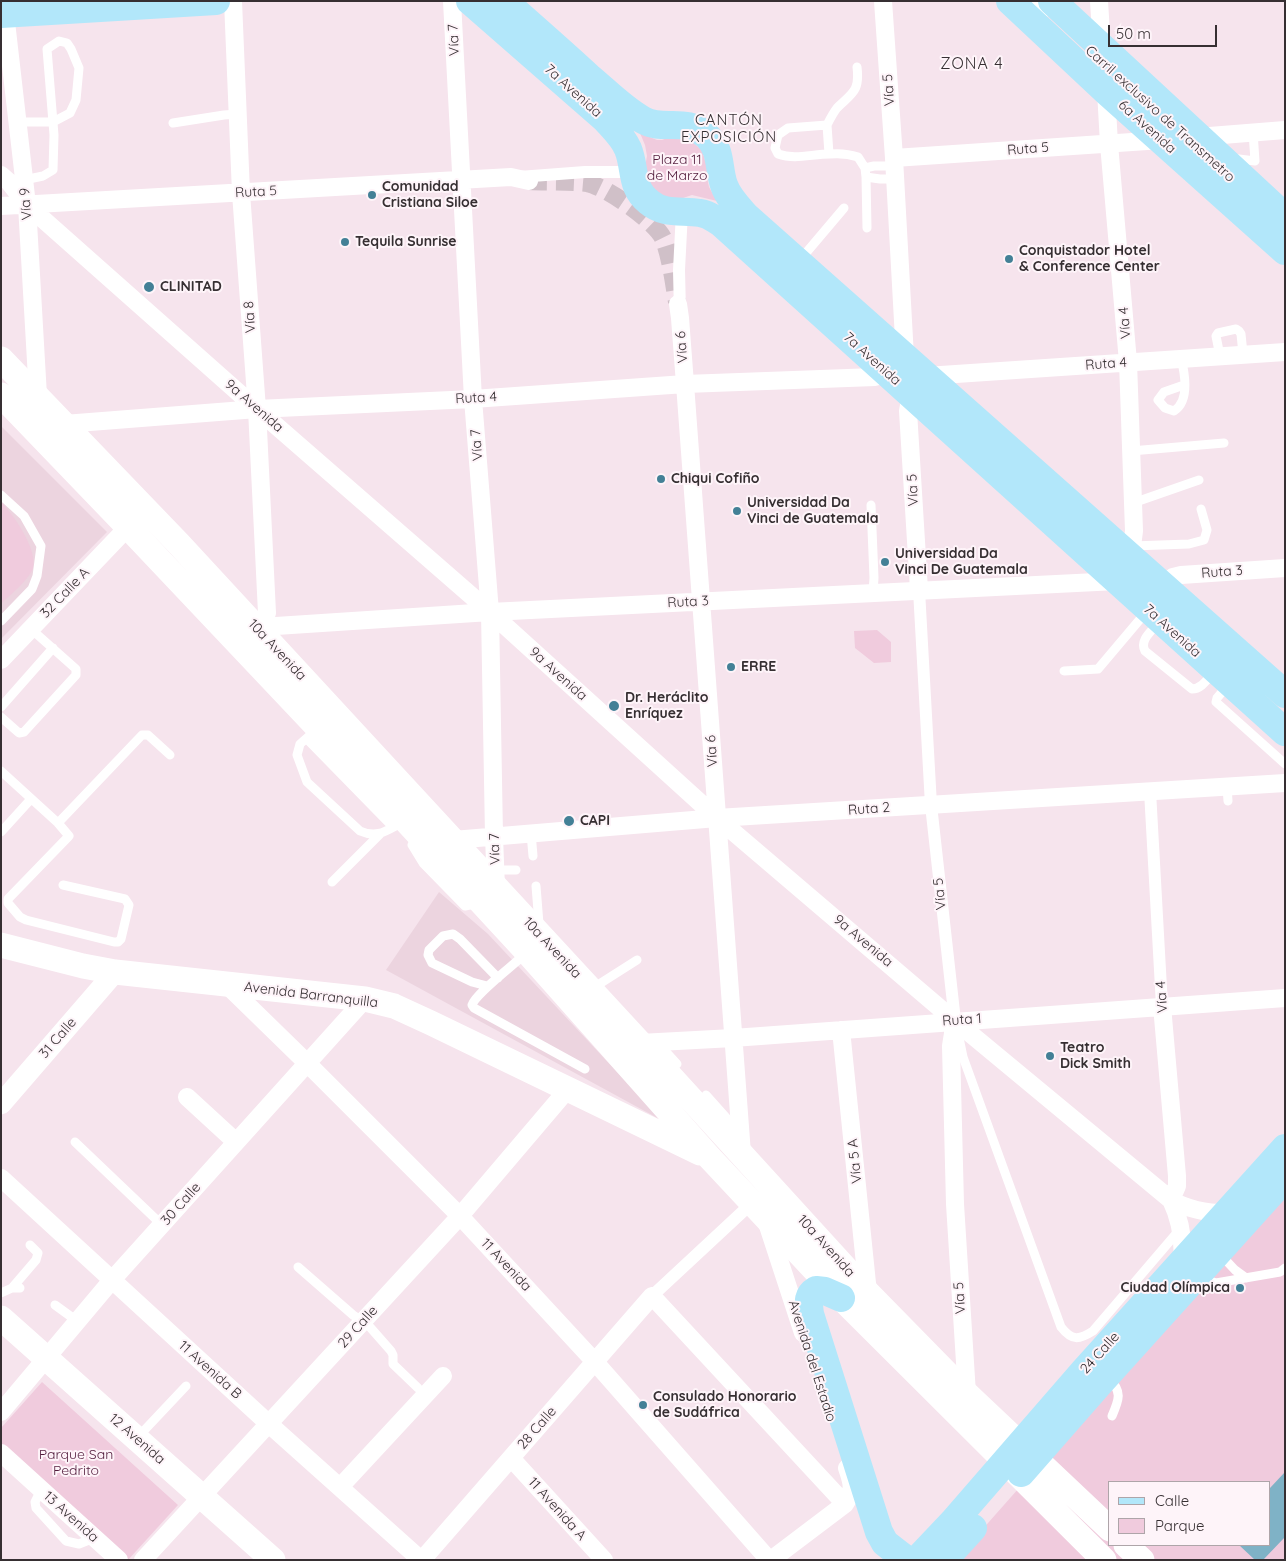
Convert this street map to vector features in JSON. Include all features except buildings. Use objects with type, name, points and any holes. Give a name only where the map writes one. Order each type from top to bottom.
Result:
[{"type":"main road","points":[[3,13],[216,1]]},
{"type":"main road","name":"7a Avenida","points":[[470,1],[598,113],[624,122],[644,121],[658,124],[683,124],[692,126],[705,134],[720,156],[731,232],[896,365],[1117,581],[1285,732]]},
{"type":"main road","name":"7a Avenida","points":[[504,1],[530,19],[621,104],[626,146],[630,156],[632,172],[638,190],[648,202],[669,212],[728,213],[746,216],[798,262],[896,365]]},
{"type":"main road","name":"6a Avenida","points":[[1010,1],[1106,91],[1180,137],[1219,156],[1285,217]]},
{"type":"main road","name":"6a Avenida","points":[[1054,10],[1102,49],[1285,251]]},
{"type":"main road","name":"10a Avenida","points":[[1,359],[256,628],[416,825],[453,840],[533,943],[710,1158],[841,1298],[1104,1560]]},
{"type":"main road","name":"7a Avenida","points":[[918,385],[1129,549],[1162,585],[1285,694]]},
{"type":"main road","name":"10a Avenida","points":[[1,395],[128,527],[312,733],[495,895]]},
{"type":"main road","points":[[128,527],[142,522],[152,527],[233,611],[256,628]]},
{"type":"main road","name":"10a Avenida","points":[[533,943],[590,989],[648,1042],[741,1144],[868,1293],[967,1394],[1103,1522]]},
{"type":"main road","name":"Avenida Barranquilla","points":[[1,945],[83,966],[115,972],[366,999],[394,1006],[710,1158]]},
{"type":"main road","name":"24 Calle","points":[[917,1560],[960,1528],[1096,1377],[1189,1269],[1226,1213],[1285,1148]]},
{"type":"main road","name":"24 Calle","points":[[1189,1269],[1218,1252],[1285,1178]]},
{"type":"main road","points":[[841,1298],[816,1290],[808,1301],[810,1314],[879,1532],[885,1543],[907,1560]]},
{"type":"main road","name":"12 Avenida","points":[[1,1318],[273,1560]]},
{"type":"main road","points":[[1078,1534],[1103,1522]]},
{"type":"main road","name":"24 Calle","points":[[944,1560],[960,1528]]},
{"type":"main road","points":[[1127,1546],[1142,1560]]},
{"type":"street","name":"Vía 8","points":[[233,1],[241,193],[256,409],[267,613],[256,628]]},
{"type":"street","name":"Vía 7","points":[[452,1],[473,398],[490,612],[495,895]]},
{"type":"street","name":"Vía 5","points":[[883,1],[894,167],[896,365]]},
{"type":"street","points":[[1099,1],[1102,49]]},
{"type":"street","name":"Vía 9","points":[[3,13],[24,180],[38,396]]},
{"type":"street","name":"Vía 4","points":[[1106,91],[1128,362],[1134,531],[1129,549]]},
{"type":"street","name":"Ruta 5","points":[[894,167],[1180,137],[1285,130]]},
{"type":"street","name":"Ruta 5","points":[[1,206],[462,181],[585,172],[632,172]]},
{"type":"street","name":"9a Avenida","points":[[1,175],[9,182],[26,205],[256,409],[490,612],[717,818],[955,1021],[1171,1200],[1198,1211],[1226,1213]]},
{"type":"street","name":"Ruta 5","points":[[511,177],[529,181]]},
{"type":"street","name":"Vía 6","points":[[682,212],[679,311],[686,384],[741,1144]]},
{"type":"street","name":"Ruta 4","points":[[918,385],[1128,362],[1285,352]]},
{"type":"street","name":"Ruta 4","points":[[64,424],[256,409],[473,398],[686,384],[876,377],[896,365]]},
{"type":"street","name":"Vía 5","points":[[918,385],[908,411],[931,805],[955,1021],[951,1046],[954,1204],[967,1394]]},
{"type":"street","name":"32 Calle A","points":[[1,660],[128,527]]},
{"type":"street","name":"Ruta 3","points":[[1162,585],[1173,577],[1181,575],[1285,568]]},
{"type":"street","name":"Ruta 3","points":[[256,628],[490,612],[1117,581]]},
{"type":"street","name":"Ruta 2","points":[[453,840],[717,818],[1150,791],[1228,794],[1285,783]]},
{"type":"street","name":"Vía 4","points":[[1150,791],[1162,1006],[1177,1176],[1177,1186],[1171,1200]]},
{"type":"street","name":"31 Calle","points":[[1,1104],[115,972]]},
{"type":"street","name":"11 Avenida","points":[[227,985],[460,1216],[595,1362],[770,1560]]},
{"type":"street","name":"Ruta 1","points":[[648,1042],[734,1038],[1285,998]]},
{"type":"street","name":"30 Calle","points":[[1,1412],[112,1280],[366,999]]},
{"type":"street","name":"Vía 5 A","points":[[841,1030],[868,1293]]},
{"type":"street","name":"29 Calle","points":[[143,1560],[460,1216],[568,1089]]},
{"type":"street","points":[[187,1098],[236,1142]]},
{"type":"street","name":"11 Avenida B","points":[[1,1178],[269,1424],[421,1560]]},
{"type":"street","name":"9a Avenida","points":[[1171,1200],[1182,1228],[1189,1269]]},
{"type":"street","points":[[758,1210],[652,1296],[845,1504],[770,1560]]},
{"type":"street","name":"Avenida del Estadio","points":[[758,1210],[852,1484],[851,1495],[845,1504]]},
{"type":"street","name":"28 Calle","points":[[421,1560],[652,1296]]},
{"type":"street","points":[[340,1487],[443,1376]]},
{"type":"street","name":"13 Avenida","points":[[1,1453],[118,1560]]},
{"type":"street","name":"11 Avenida A","points":[[511,1458],[604,1560]]},
{"type":"lane","points":[[1036,1],[1054,10]]},
{"type":"lane","points":[[17,122],[53,122],[70,113],[76,100],[79,68],[67,43],[59,41],[47,49],[53,122],[54,135],[53,170],[43,176],[24,180]]},
{"type":"lane","points":[[829,154],[826,125],[836,110],[853,94],[858,78],[857,67]]},
{"type":"lane","points":[[173,123],[238,114]]},
{"type":"lane","points":[[826,125],[788,128],[778,135],[775,148],[778,154],[788,158],[829,154],[848,154],[858,157],[865,172],[867,228]]},
{"type":"lane","points":[[1219,156],[1255,162],[1253,132]]},
{"type":"lane","name":"Carril exclusivo de Transmetro","points":[[1180,137],[1285,227]]},
{"type":"lane","points":[[865,172],[874,166],[894,167]]},
{"type":"lane","points":[[798,262],[844,208]]},
{"type":"lane","points":[[812,292],[853,335],[1043,501]]},
{"type":"lane","points":[[1220,356],[1216,336],[1236,329],[1241,334],[1243,354]]},
{"type":"lane","points":[[1181,358],[1184,384]]},
{"type":"lane","points":[[1131,451],[1224,443]]},
{"type":"lane","points":[[1133,503],[1199,480]]},
{"type":"lane","points":[[1,495],[24,516],[41,546],[37,576],[32,589],[1,621]]},
{"type":"lane","points":[[871,505],[873,592]]},
{"type":"lane","points":[[1129,549],[1189,544],[1204,540],[1207,530],[1201,509]]},
{"type":"lane","points":[[1064,671],[1098,668],[1155,615]]},
{"type":"lane","points":[[3,723],[19,733],[24,732],[76,675],[76,670],[31,629]]},
{"type":"lane","points":[[1,707],[53,648]]},
{"type":"lane","points":[[1241,693],[1223,691],[1216,698],[1216,702],[1285,764]]},
{"type":"lane","points":[[312,733],[300,744],[296,755],[307,782],[360,831],[370,835],[380,834],[416,825]]},
{"type":"lane","points":[[58,823],[142,736],[148,735],[170,755]]},
{"type":"lane","points":[[2,773],[58,823],[69,836],[8,899],[8,903],[20,917],[26,920],[118,942],[129,905],[128,901],[63,885]]},
{"type":"lane","points":[[1,832],[32,799]]},
{"type":"lane","points":[[531,833],[533,856]]},
{"type":"lane","points":[[332,882],[380,834]]},
{"type":"lane","points":[[495,895],[516,870]]},
{"type":"lane","points":[[536,886],[533,943],[473,1000],[472,1005],[474,1008],[585,1069]]},
{"type":"lane","points":[[487,986],[472,982],[432,963],[428,956],[429,950],[443,936],[453,934],[498,978]]},
{"type":"lane","points":[[590,989],[637,960]]},
{"type":"lane","points":[[955,1021],[963,1057],[1061,1327],[1067,1334],[1073,1338],[1084,1337],[1093,1330],[1182,1228]]},
{"type":"lane","points":[[648,1042],[677,1064]]},
{"type":"lane","points":[[706,1096],[741,1144]]},
{"type":"lane","points":[[75,1142],[162,1225]]},
{"type":"lane","points":[[1,1293],[16,1288],[36,1260],[38,1253],[30,1244]]},
{"type":"lane","points":[[1218,1252],[1235,1270],[1246,1278]]},
{"type":"lane","points":[[298,1267],[353,1315],[369,1326],[391,1351],[393,1364],[418,1388]]},
{"type":"lane","points":[[1189,1269],[1216,1282],[1283,1272]]},
{"type":"lane","points":[[55,1305],[77,1321]]},
{"type":"lane","points":[[1096,1377],[1112,1381],[1119,1392],[1119,1399],[1112,1416]]},
{"type":"lane","points":[[137,1438],[186,1386]]},
{"type":"shaded area","points":[[1,426],[107,532],[1,639]]},
{"type":"shaded area","points":[[439,892],[488,934],[663,1121],[386,970]]},
{"type":"green space","name":"Plaza 11 de Marzo","points":[[640,133],[657,140],[667,138],[690,140],[702,150],[708,170],[709,187],[717,201],[692,195],[680,199],[662,196],[651,186],[645,167],[647,156],[645,145]]},
{"type":"green space","points":[[1,502],[24,533],[34,561],[33,568],[28,577],[1,604]]},
{"type":"green space","points":[[877,630],[891,642],[891,662],[874,663],[855,648],[854,631]]},
{"type":"green space","name":"Ciudad Olímpica","points":[[1285,1187],[1285,1560],[929,1560],[973,1540]]},
{"type":"green space","name":"Parque San Pedrito","points":[[42,1382],[178,1505],[128,1560],[1,1446],[1,1428]]},
{"type":"water","points":[[1285,1472],[1285,1537],[1263,1560],[1255,1560],[1240,1546],[1271,1546],[1271,1487]]},
{"type":"tunnel","points":[[529,181],[587,183],[605,190],[629,205],[650,223],[663,238],[670,260],[677,302]]},
{"type":"place","name":"Comunidad Cristiana Siloe","points":[[372,195]]},
{"type":"place","name":"Tequila Sunrise","points":[[345,242]]},
{"type":"place","name":"Conquistador Hotel & Conference Center","points":[[1009,259]]},
{"type":"place","name":"CLINITAD","points":[[149,287]]},
{"type":"place","name":"Chiqui Cofiño","points":[[661,479]]},
{"type":"place","name":"Universidad Da Vinci de Guatemala","points":[[737,511]]},
{"type":"place","name":"Universidad Da Vinci De Guatemala","points":[[885,562]]},
{"type":"place","name":"ERRE","points":[[731,667]]},
{"type":"place","name":"Dr. Heráclito Enríquez","points":[[614,706]]},
{"type":"place","name":"CAPI","points":[[569,821]]},
{"type":"place","name":"Teatro Dick Smith","points":[[1050,1056]]},
{"type":"place","name":"Ciudad Olímpica","points":[[1240,1288]]},
{"type":"place","name":"Consulado Honorario de Sudáfrica","points":[[643,1405]]},
{"type":"district","name":"ZONA 4","points":[[972,64]]},
{"type":"district","name":"CANTÓN EXPOSICIÓN","points":[[729,128]]}]
